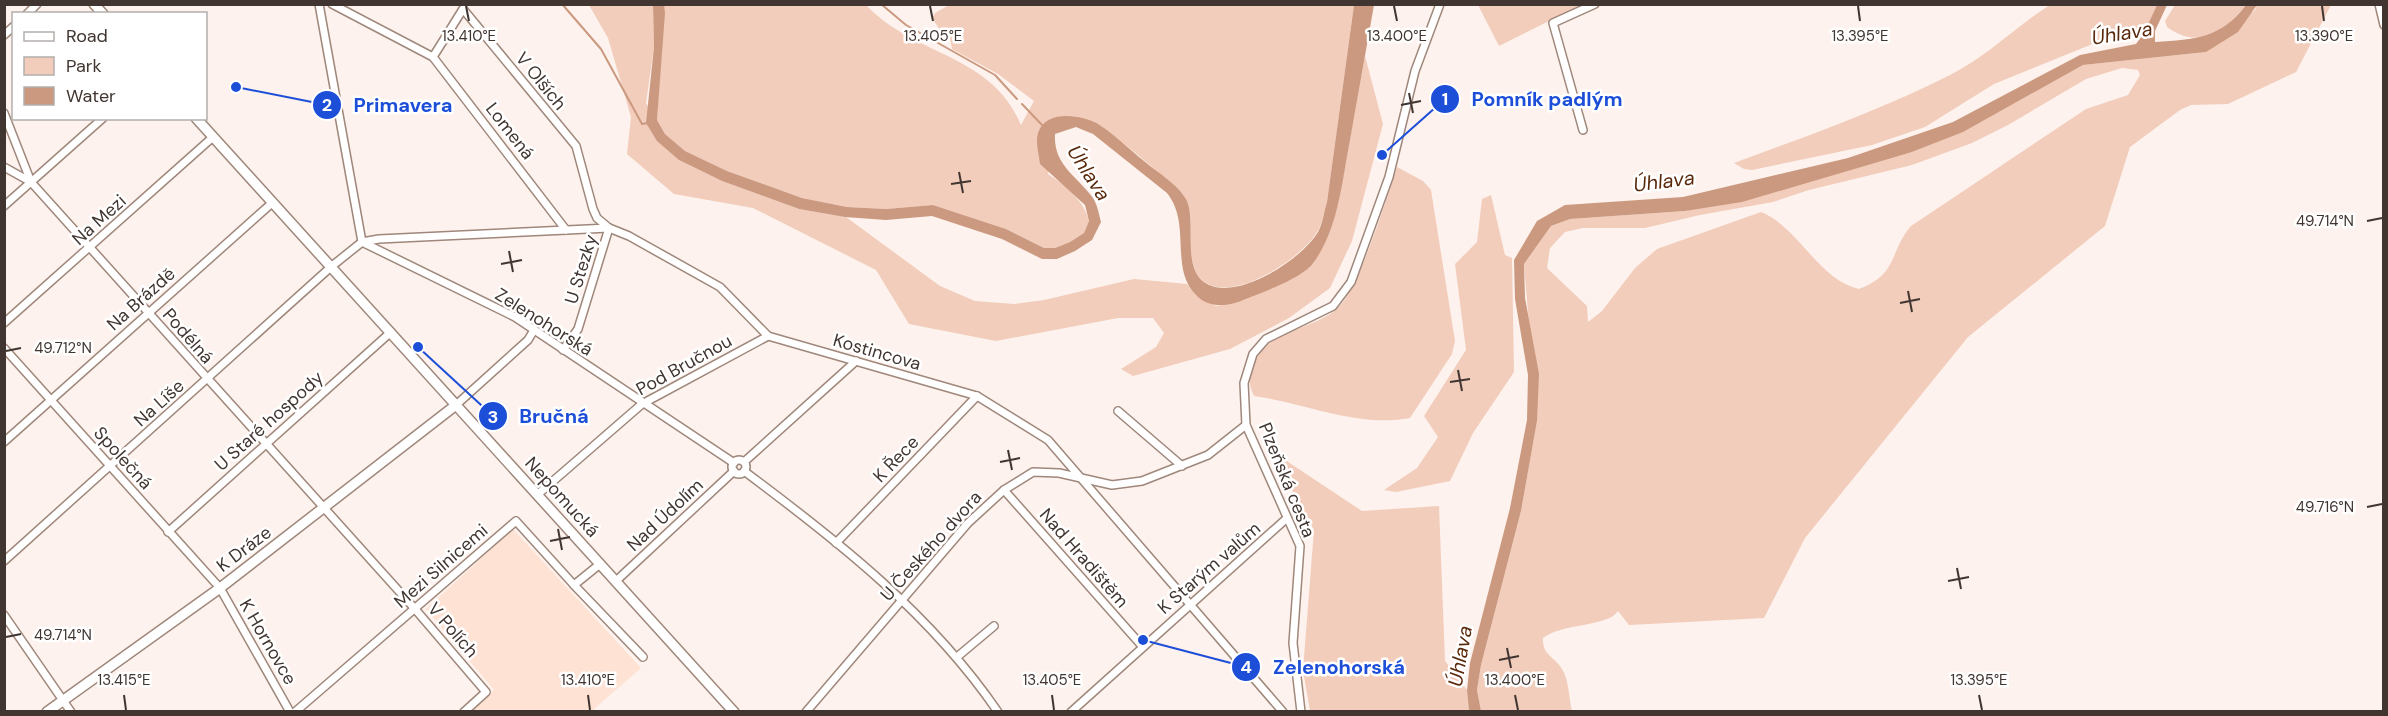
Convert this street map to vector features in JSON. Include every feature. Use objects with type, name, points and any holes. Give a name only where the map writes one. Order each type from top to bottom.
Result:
[{"type":"street","points":[[319,4],[362,243],[332,266]]},
{"type":"street","name":"Lomená","points":[[332,4],[433,57],[566,230]]},
{"type":"street","name":"Plzeňská cesta","points":[[1301,711],[1293,643],[1300,546],[1246,425],[1244,383],[1252,354],[1266,339],[1333,306],[1351,282],[1389,177],[1415,71],[1440,4]]},
{"type":"street","points":[[1583,130],[1553,23],[1595,4]]},
{"type":"street","points":[[2379,4],[2384,25]]},
{"type":"street","name":"V Olších","points":[[433,57],[463,9],[576,146],[593,209],[597,218],[609,228]]},
{"type":"street","points":[[4,113],[31,182]]},
{"type":"street","points":[[4,206],[101,120]]},
{"type":"street","name":"Nepomucká","points":[[198,120],[734,711]]},
{"type":"street","name":"Na Mezi","points":[[4,324],[91,249],[213,138]]},
{"type":"street","points":[[4,167],[31,182]]},
{"type":"street","name":"Podélná","points":[[31,182],[324,508]]},
{"type":"street","name":"Na Brázdě","points":[[4,442],[272,203]]},
{"type":"street","name":"Kostincova","points":[[362,243],[379,239],[609,228],[629,236],[720,287],[768,336],[977,396],[1048,440],[1283,711]]},
{"type":"street","name":"U Stezky","points":[[563,350],[578,329],[609,228]]},
{"type":"street","name":"Zelenohorská","points":[[362,243],[515,317],[642,404],[734,463]]},
{"type":"street","name":"Na Líše","points":[[4,561],[332,266]]},
{"type":"street","points":[[456,405],[528,340],[534,330]]},
{"type":"street","name":"U Staré hospody","points":[[168,532],[391,332]]},
{"type":"street","name":"Pod Bručnou","points":[[537,495],[642,404],[768,336]]},
{"type":"street","name":"Společná","points":[[4,348],[220,588]]},
{"type":"street","points":[[744,471],[744,462],[856,361]]},
{"type":"street","name":"K Řece","points":[[836,543],[977,396]]},
{"type":"street","name":"K Dráze","points":[[47,711],[220,588],[456,405]]},
{"type":"street","points":[[1118,411],[1182,466]]},
{"type":"street","name":"U Českého dvora","points":[[806,711],[968,524],[1004,490],[1033,472],[1059,473],[1112,485],[1142,481],[1208,455],[1246,425]]},
{"type":"street","points":[[744,462],[739,460],[734,463],[734,471],[739,473],[744,471]]},
{"type":"street","name":"Nad Údolím","points":[[616,581],[734,471]]},
{"type":"street","points":[[744,471],[903,599],[957,657],[998,711]]},
{"type":"street","name":"Nad Hradištěm","points":[[1004,490],[1142,646]]},
{"type":"street","name":"V Polích","points":[[324,508],[486,692],[464,711]]},
{"type":"street","name":"K Starým valům","points":[[1071,711],[1286,519]]},
{"type":"street","name":"Mezi Silnicemi","points":[[295,711],[516,521],[574,585]]},
{"type":"street","points":[[600,564],[574,585],[643,657]]},
{"type":"street","name":"K Hornovce","points":[[220,588],[290,711]]},
{"type":"street","points":[[4,615],[71,711]]},
{"type":"street","points":[[957,657],[994,626]]},
{"type":"shaded area","points":[[513,529],[641,668],[594,709],[596,711],[470,711],[494,690],[426,609]]},
{"type":"green space","points":[[951,4],[1354,5],[1327,202],[1317,232],[1297,254],[1264,276],[1229,287],[1214,286],[1201,279],[1193,265],[1191,221],[1186,200],[1143,159],[1096,124],[1055,118],[1048,174],[1073,194],[1083,206],[1089,221],[1084,233],[1070,242],[1055,248],[1044,248],[1006,229],[933,205],[886,209],[847,207],[802,198],[727,171],[685,151],[665,134],[657,120],[664,5],[866,5],[885,22],[907,36],[951,57],[991,83],[1008,101],[1021,125],[1034,101],[998,74],[952,49],[949,33],[940,30],[932,18],[935,13]]},
{"type":"green space","points":[[589,5],[653,5],[654,47],[646,103],[679,160],[722,181],[799,209],[846,217],[940,286],[975,301],[1014,304],[1044,300],[1134,279],[1187,284],[1196,295],[1216,306],[1244,300],[1282,283],[1313,264],[1338,204],[1365,56],[1383,124],[1352,241],[1330,288],[1289,318],[1230,349],[1133,376],[1121,369],[1156,347],[1164,333],[1153,318],[1118,318],[996,341],[909,324],[876,270],[753,208],[674,194],[627,154],[631,117],[608,38]]},
{"type":"green space","points":[[1478,5],[1581,5],[1499,46]]},
{"type":"green space","points":[[2050,5],[2157,5],[2144,28],[2130,35],[2095,43],[1994,84],[1925,127],[1872,145],[1752,170],[1744,169],[1734,163],[1871,111],[1950,75],[1989,51]]},
{"type":"green space","points":[[2175,5],[2246,5],[2220,29],[2201,37],[2190,37],[2167,27],[2165,21]]},
{"type":"green space","points":[[2257,5],[2331,5],[2296,72],[2228,104],[2191,105],[2180,110],[2130,147],[2105,226],[1968,337],[1805,538],[1764,618],[1629,625],[1618,611],[1605,620],[1551,633],[1543,638],[1544,648],[1564,673],[1572,711],[1481,712],[1477,690],[1481,665],[1521,511],[1537,421],[1524,264],[1551,226],[1570,219],[1685,211],[1912,152],[1962,132],[2083,65],[2206,52],[2255,10]],"holes":[[[2122,68],[2138,70],[2140,75],[2128,95],[2086,109],[1911,226],[1887,269],[1872,283],[1859,289],[1831,275],[1787,229],[1775,219],[1761,212],[1657,249],[1635,268],[1602,311],[1588,322],[1587,306],[1547,268],[1550,248],[1565,232],[1583,228],[1645,228],[1773,202],[1809,190],[1912,165],[1972,143],[2008,125],[2086,79]]]},
{"type":"green space","points":[[1397,167],[1423,181],[1431,190],[1455,341],[1452,354],[1410,418],[1371,420],[1254,396],[1250,378],[1258,356],[1266,346],[1326,316],[1338,308],[1346,298],[1372,242]]},
{"type":"green space","points":[[1491,195],[1505,255],[1512,258],[1514,372],[1473,433],[1450,481],[1396,492],[1384,490],[1417,468],[1438,437],[1424,416],[1466,350],[1455,264],[1477,242],[1482,199]]},
{"type":"green space","points":[[1270,450],[1362,511],[1439,506],[1445,661],[1467,690],[1469,711],[1310,711],[1303,670],[1314,530]]},
{"type":"water","points":[[653,5],[664,5],[665,13],[657,120],[665,134],[685,151],[727,171],[802,198],[847,207],[886,209],[933,205],[1006,229],[1044,248],[1055,248],[1084,233],[1089,221],[1085,205],[1040,164],[1037,137],[1042,125],[1048,120],[1065,116],[1083,118],[1110,132],[1179,190],[1187,201],[1190,211],[1192,259],[1195,270],[1200,279],[1209,285],[1222,288],[1253,282],[1270,274],[1299,254],[1318,232],[1327,202],[1354,5],[1374,5],[1338,203],[1329,234],[1322,248],[1309,268],[1294,278],[1244,300],[1215,305],[1202,300],[1188,284],[1182,259],[1178,218],[1167,193],[1093,134],[1076,127],[1055,134],[1055,145],[1067,169],[1093,198],[1101,222],[1092,240],[1057,259],[1042,259],[1002,239],[932,216],[886,220],[845,217],[799,209],[722,181],[679,160],[657,141],[646,123],[654,47]]},
{"type":"water","points":[[2157,5],[2167,5],[2155,31],[2155,42],[2183,40],[2206,35],[2227,25],[2246,5],[2257,5],[2238,32],[2206,52],[2083,65],[1963,132],[1912,152],[1742,202],[1685,211],[1570,219],[1551,226],[1524,264],[1525,298],[1539,374],[1537,421],[1521,511],[1481,665],[1477,690],[1481,711],[1469,711],[1467,690],[1470,663],[1510,508],[1527,420],[1528,375],[1515,299],[1514,260],[1537,221],[1565,205],[1683,197],[1848,158],[1953,122],[2080,55],[2136,44],[2144,33]]},
{"type":"waterway","points":[[562,4],[601,49],[642,124],[648,123]]},
{"type":"waterway","points":[[881,4],[906,25],[995,75],[1017,99]]},
{"type":"waterway","points":[[1022,104],[1043,126]]},
{"type":"place","name":"Primavera","points":[[236,87]]},
{"type":"place","name":"Pomník padlým","points":[[1382,155]]},
{"type":"place","name":"Bručná","points":[[418,347]]},
{"type":"place","name":"Zelenohorská","points":[[1143,640]]},
{"type":"water label","name":"Úhlava","points":[[2122,33]]},
{"type":"water label","name":"Úhlava","points":[[1089,173]]},
{"type":"water label","name":"Úhlava","points":[[1664,181]]},
{"type":"water label","name":"Úhlava","points":[[1460,656]]}]
